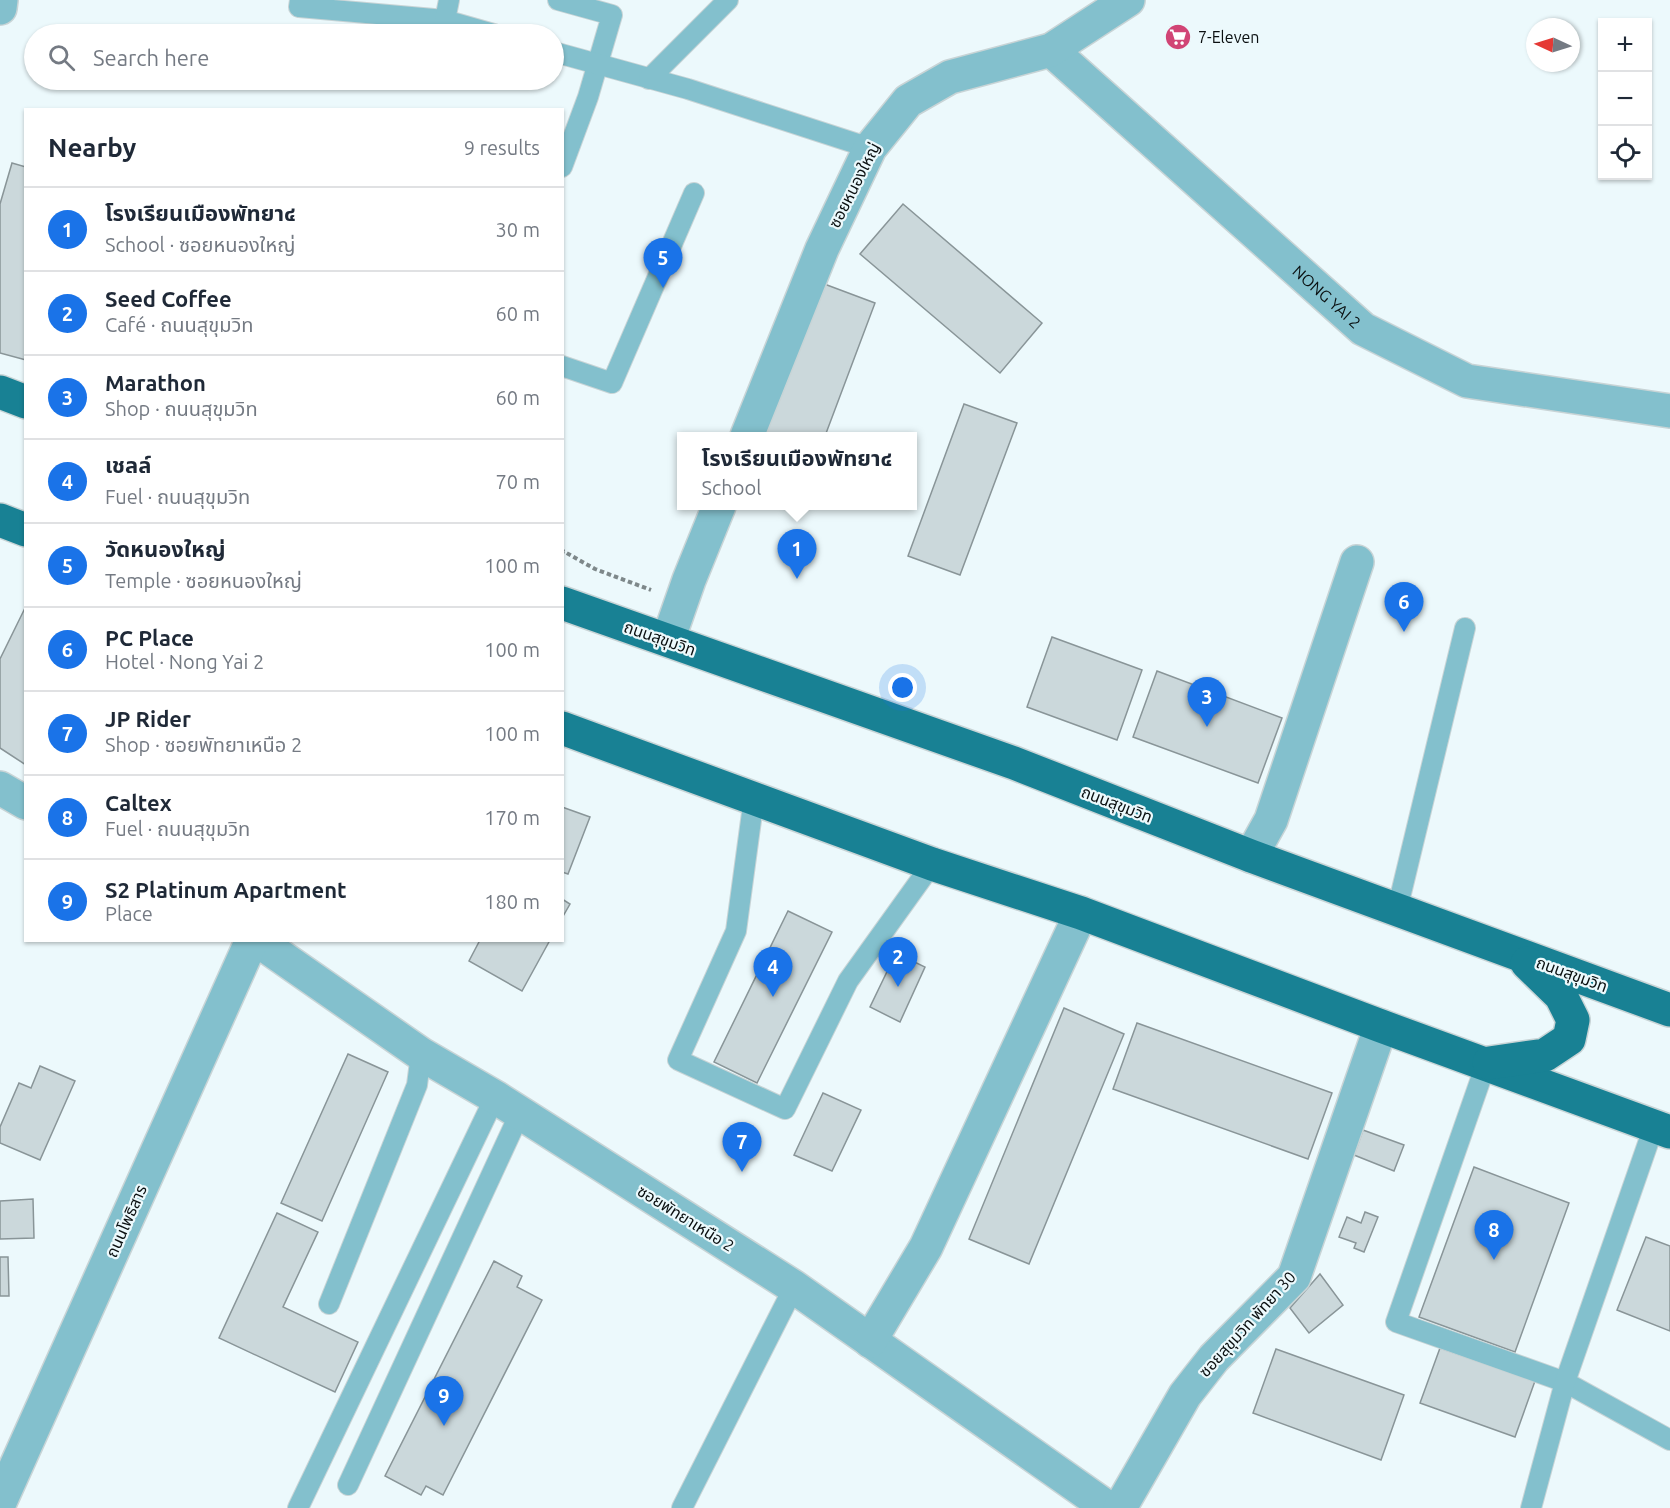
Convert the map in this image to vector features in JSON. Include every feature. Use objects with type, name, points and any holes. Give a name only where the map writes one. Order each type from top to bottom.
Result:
[{"type":"highway","points":[[0,392],[24,401]]},
{"type":"highway","points":[[0,520],[24,529]]},
{"type":"highway","name":"ถนนสุขุมวิท","points":[[564,604],[1014,763],[1251,856],[1670,1010]]},
{"type":"highway","points":[[564,729],[932,864],[1081,913],[1662,1129]]},
{"type":"highway","points":[[1486,1064],[1545,1055],[1569,1039],[1573,1020],[1561,996],[1519,955]]},
{"type":"street","points":[[0,8],[1,0]]},
{"type":"street","name":"ซอยหนองใหญ่","points":[[749,432],[822,249],[870,148],[908,102],[950,77],[1051,51],[1128,0]]},
{"type":"street","name":"NONG YAI 2","points":[[1051,51],[1363,329],[1467,381],[1670,411]]},
{"type":"street","points":[[668,640],[717,510]]},
{"type":"street","points":[[1251,856],[1271,820],[1357,562]]},
{"type":"street","points":[[0,788],[24,802]]},
{"type":"street","points":[[870,1341],[926,1247],[1081,913]]},
{"type":"street","name":"ถนนโพธิสาร","points":[[0,1502],[254,942]]},
{"type":"street","name":"ซอยพัทยาเหนือ 2","points":[[258,942],[421,1054],[507,1105],[794,1287],[1108,1508]]},
{"type":"street","name":"ซอยสุขุมวิท พัทยา 30","points":[[1120,1508],[1185,1395],[1214,1358],[1294,1277],[1381,1026]]},
{"type":"lane","points":[[300,0],[299,7],[445,20],[459,24]]},
{"type":"lane","points":[[445,20],[449,0]]},
{"type":"lane","points":[[558,0],[614,7],[588,97],[564,161]]},
{"type":"lane","points":[[649,79],[728,0]]},
{"type":"lane","points":[[564,55],[688,89],[870,148]]},
{"type":"lane","points":[[564,367],[612,383],[694,193]]},
{"type":"lane","points":[[1397,910],[1465,628]]},
{"type":"lane","points":[[754,798],[736,931],[678,1060],[785,1108],[848,981],[932,864]]},
{"type":"lane","points":[[329,1304],[417,1085],[421,1054]]},
{"type":"lane","points":[[1486,1064],[1396,1322],[1565,1382],[1670,1440]]},
{"type":"lane","points":[[348,1485],[507,1105]]},
{"type":"lane","points":[[298,1508],[507,1105]]},
{"type":"lane","points":[[1531,1508],[1565,1382],[1662,1129]]},
{"type":"lane","points":[[682,1508],[794,1287]]},
{"type":"path","points":[[564,554],[595,569],[682,602]]},
{"type":"building","points":[[12,163],[24,166],[24,359],[0,353],[0,204]]},
{"type":"building","points":[[903,204],[1042,323],[1000,373],[860,254]]},
{"type":"building","points":[[819,282],[875,303],[827,432],[763,432]]},
{"type":"building","points":[[964,404],[1017,423],[960,575],[908,556]]},
{"type":"building","points":[[24,610],[24,764],[0,748],[0,659]]},
{"type":"building","points":[[1052,637],[1142,670],[1117,740],[1027,707]]},
{"type":"building","points":[[1157,671],[1282,718],[1258,783],[1133,737]]},
{"type":"building","points":[[564,808],[590,817],[568,874],[564,873]]},
{"type":"building","points":[[564,900],[570,904],[564,914]]},
{"type":"building","points":[[788,911],[832,932],[757,1083],[714,1062]]},
{"type":"building","points":[[479,942],[549,942],[522,991],[469,961]]},
{"type":"building","points":[[896,953],[925,967],[900,1022],[870,1007]]},
{"type":"building","points":[[1064,1008],[1124,1034],[1029,1264],[969,1239]]},
{"type":"building","points":[[1137,1023],[1332,1093],[1308,1159],[1113,1089]]},
{"type":"building","points":[[348,1054],[388,1072],[322,1221],[281,1203]]},
{"type":"building","points":[[40,1066],[75,1081],[40,1160],[0,1143],[0,1127],[19,1083],[31,1088]]},
{"type":"building","points":[[823,1093],[861,1110],[832,1171],[794,1155]]},
{"type":"building","points":[[1363,1130],[1404,1145],[1394,1171],[1354,1155]]},
{"type":"building","points":[[1474,1167],[1569,1203],[1515,1352],[1419,1317]]},
{"type":"building","points":[[33,1199],[34,1238],[0,1239],[0,1201]]},
{"type":"building","points":[[1365,1212],[1378,1217],[1364,1252],[1354,1248],[1356,1243],[1339,1237],[1347,1217],[1361,1223]]},
{"type":"building","points":[[277,1213],[318,1232],[283,1307],[358,1342],[335,1392],[219,1338]]},
{"type":"building","points":[[1646,1237],[1670,1246],[1670,1331],[1617,1310]]},
{"type":"building","points":[[0,1257],[8,1257],[9,1296],[0,1296]]},
{"type":"building","points":[[494,1261],[522,1276],[517,1287],[542,1300],[443,1495],[426,1486],[421,1495],[385,1476]]},
{"type":"building","points":[[1320,1274],[1343,1305],[1309,1333],[1290,1308]]},
{"type":"building","points":[[1440,1348],[1535,1381],[1515,1437],[1420,1403]]},
{"type":"building","points":[[1276,1349],[1404,1395],[1381,1460],[1253,1413]]},
{"type":"place","name":"7-Eleven","points":[[1178,37]]},
{"type":"place","name":"วัดหนองใหญ่","points":[[663,288]]},
{"type":"place","name":"โรงเรียนเมืองพัทยา๔","points":[[797,579]]},
{"type":"place","name":"PC Place","points":[[1404,632]]},
{"type":"place","name":"Marathon","points":[[1207,727]]},
{"type":"place","name":"Seed Coffee","points":[[898,987]]},
{"type":"place","name":"เชลล์","points":[[773,997]]},
{"type":"place","name":"JP Rider","points":[[742,1172]]},
{"type":"place","name":"Caltex","points":[[1494,1260]]},
{"type":"place","name":"S2 Platinum Apartment","points":[[444,1426]]}]
